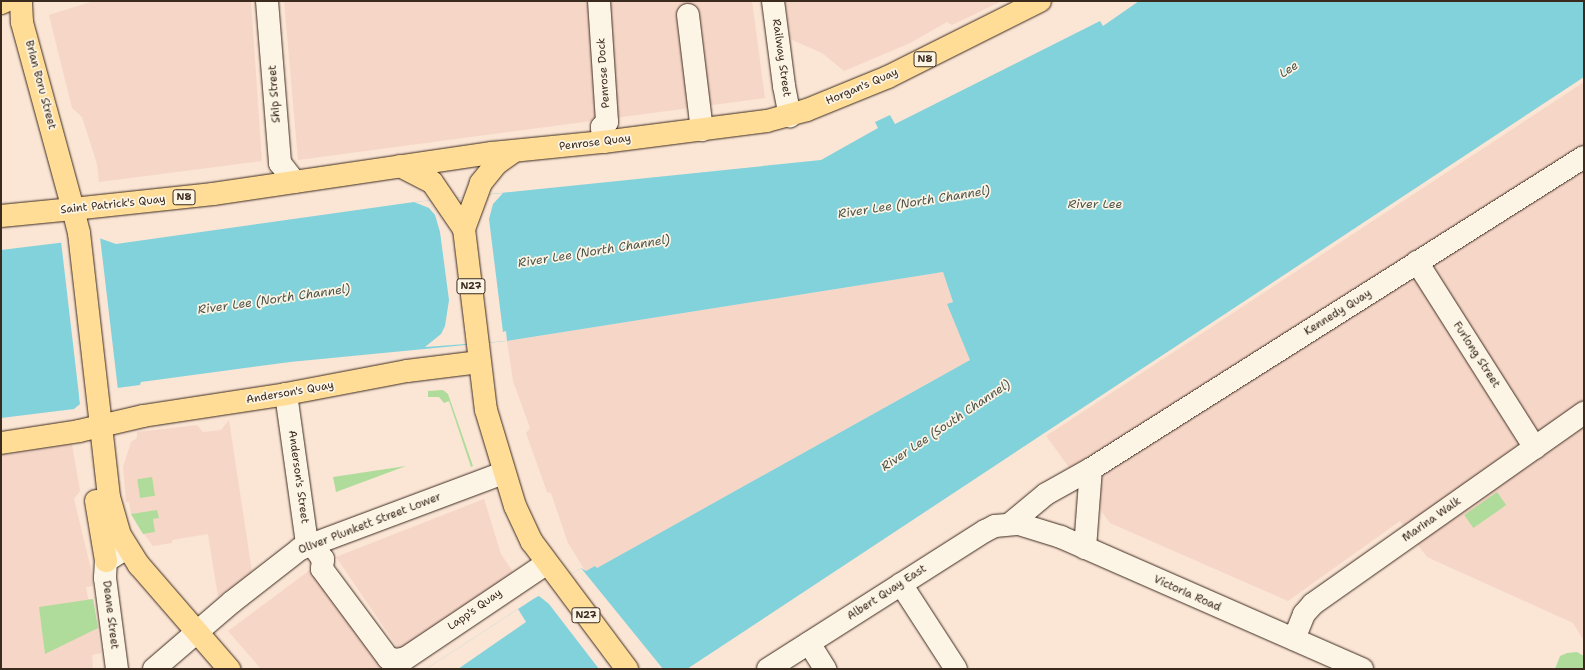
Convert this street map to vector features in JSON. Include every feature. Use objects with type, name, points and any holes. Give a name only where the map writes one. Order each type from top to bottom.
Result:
[{"type":"main road","points":[[1,3],[6,1]]},
{"type":"main road","name":"Brian Boru Street","points":[[22,1],[22,22],[79,236],[101,426],[97,465]]},
{"type":"main road","name":"Horgan's Quay","points":[[790,116],[888,77],[1040,1]]},
{"type":"main road","name":"Penrose Quay","points":[[295,182],[400,166],[702,130],[790,116]]},
{"type":"main road","name":"N27","points":[[513,152],[498,163],[476,193],[464,229],[486,410],[503,473],[524,527],[546,564],[627,669]]},
{"type":"main road","points":[[400,166],[432,182],[443,196],[464,229]]},
{"type":"main road","name":"Saint Patrick's Quay","points":[[1,216],[73,209],[295,182]]},
{"type":"main road","name":"Anderson's Quay","points":[[1,442],[101,426],[143,416],[286,394],[399,372],[478,353]]},
{"type":"main road","points":[[97,465],[111,508],[127,548],[160,590],[199,632],[229,669]]},
{"type":"main road","points":[[97,465],[106,561]]},
{"type":"street","name":"Ship Street","points":[[267,1],[280,163],[295,182]]},
{"type":"street","name":"Penrose Dock","points":[[599,1],[607,122],[602,127],[604,142]]},
{"type":"street","name":"Railway Street","points":[[772,1],[784,86],[790,116]]},
{"type":"street","points":[[688,15],[702,130]]},
{"type":"street","name":"Kennedy Quay","points":[[1010,524],[1046,494],[1091,469],[1584,156]]},
{"type":"street","name":"Furlong Street","points":[[1417,262],[1535,448]]},
{"type":"street","name":"Anderson's Street","points":[[286,394],[306,536],[319,552],[322,569],[380,649],[388,658],[397,660],[406,658]]},
{"type":"street","name":"Marina Walk","points":[[1294,639],[1304,614],[1313,604],[1584,413]]},
{"type":"street","points":[[1085,548],[1091,469]]},
{"type":"street","name":"Oliver Plunkett Street Lower","points":[[154,669],[199,632],[222,610],[300,549],[319,552],[503,473]]},
{"type":"street","name":"Victoria Road","points":[[1010,524],[1036,528],[1085,548],[1266,629],[1294,639],[1362,669]]},
{"type":"street","name":"Albert Quay East","points":[[768,669],[985,531],[1010,524]]},
{"type":"street","points":[[106,561],[127,548]]},
{"type":"street","name":"Deane Street","points":[[106,561],[105,578],[117,669]]},
{"type":"street","name":"Lapp's Quay","points":[[406,658],[546,564]]},
{"type":"street","points":[[901,584],[956,669]]},
{"type":"street","points":[[809,643],[825,669]]},
{"type":"shaded area","points":[[94,1],[251,1],[262,161],[99,182],[97,164],[82,117],[72,108],[49,15]]},
{"type":"shaded area","points":[[284,1],[752,1],[765,98],[298,160]]},
{"type":"shaded area","points":[[785,1],[1002,1],[952,25],[947,22],[910,43],[844,71],[822,53],[790,39]]},
{"type":"shaded area","points":[[1584,82],[1584,641],[1573,623],[1427,557],[1400,521],[1288,601],[1110,523],[1046,436]]},
{"type":"shaded area","points":[[943,272],[953,302],[948,304],[970,360],[597,568],[586,572],[568,543],[551,493],[547,492],[526,433],[530,428],[513,381],[507,341]]},
{"type":"shaded area","points":[[229,420],[252,572],[218,597],[208,534],[172,540],[172,543],[153,546],[131,514],[129,502],[126,502],[123,467],[131,442],[137,438],[137,432],[197,425],[203,432],[221,430]]},
{"type":"shaded area","points":[[72,444],[80,491],[74,499],[91,569],[93,586],[86,587],[88,599],[93,599],[101,653],[92,655],[93,669],[1,669],[1,455]]},
{"type":"shaded area","points":[[484,499],[501,554],[515,575],[402,654],[336,557]]},
{"type":"shaded area","points":[[314,567],[390,669],[261,669],[228,631]]},
{"type":"green space","points":[[443,390],[448,394],[473,466],[471,467],[449,401],[444,403],[439,397],[428,397],[428,391]]},
{"type":"green space","points":[[406,466],[336,492],[333,477]]},
{"type":"green space","points":[[152,477],[155,496],[140,498],[137,479]]},
{"type":"green space","points":[[1497,492],[1506,505],[1473,528],[1464,515]]},
{"type":"green space","points":[[157,510],[159,518],[153,519],[155,532],[143,534],[131,514]]},
{"type":"green space","points":[[93,599],[98,628],[45,654],[39,607]]},
{"type":"green space","points":[[1577,652],[1584,656],[1584,668],[1555,669],[1560,656],[1567,653]]},
{"type":"water","points":[[1139,1],[1584,1],[1584,77],[687,669],[426,669],[581,568],[586,571],[595,566],[597,568],[970,360],[947,304],[953,302],[943,272],[507,341],[290,362],[141,382],[140,385],[79,393],[80,404],[74,409],[1,418],[1,250],[99,238],[116,244],[414,202],[821,160],[878,128],[875,122],[890,115],[895,124],[1100,21],[1103,26]]},
{"type":"pier","points":[[503,193],[493,204],[489,219],[503,332],[506,331],[507,341],[425,347],[441,334],[445,326],[449,300],[440,232],[435,215],[429,208],[414,202]]},
{"type":"pier","points":[[100,237],[118,390],[81,395],[80,404],[61,241]]},
{"type":"pier","points":[[581,568],[663,669],[599,669],[549,604],[539,596],[534,598]]},
{"type":"pier","points":[[518,609],[526,622],[458,669],[426,669]]},
{"type":"water label","name":"Lee","points":[[1289,70]]},
{"type":"water label","name":"River Lee (North Channel)","points":[[914,203]]},
{"type":"water label","name":"River Lee","points":[[1095,205]]},
{"type":"water label","name":"River Lee (North Channel)","points":[[594,252]]},
{"type":"water label","name":"River Lee (North Channel)","points":[[274,300]]},
{"type":"water label","name":"River Lee (South Channel)","points":[[946,426]]}]
